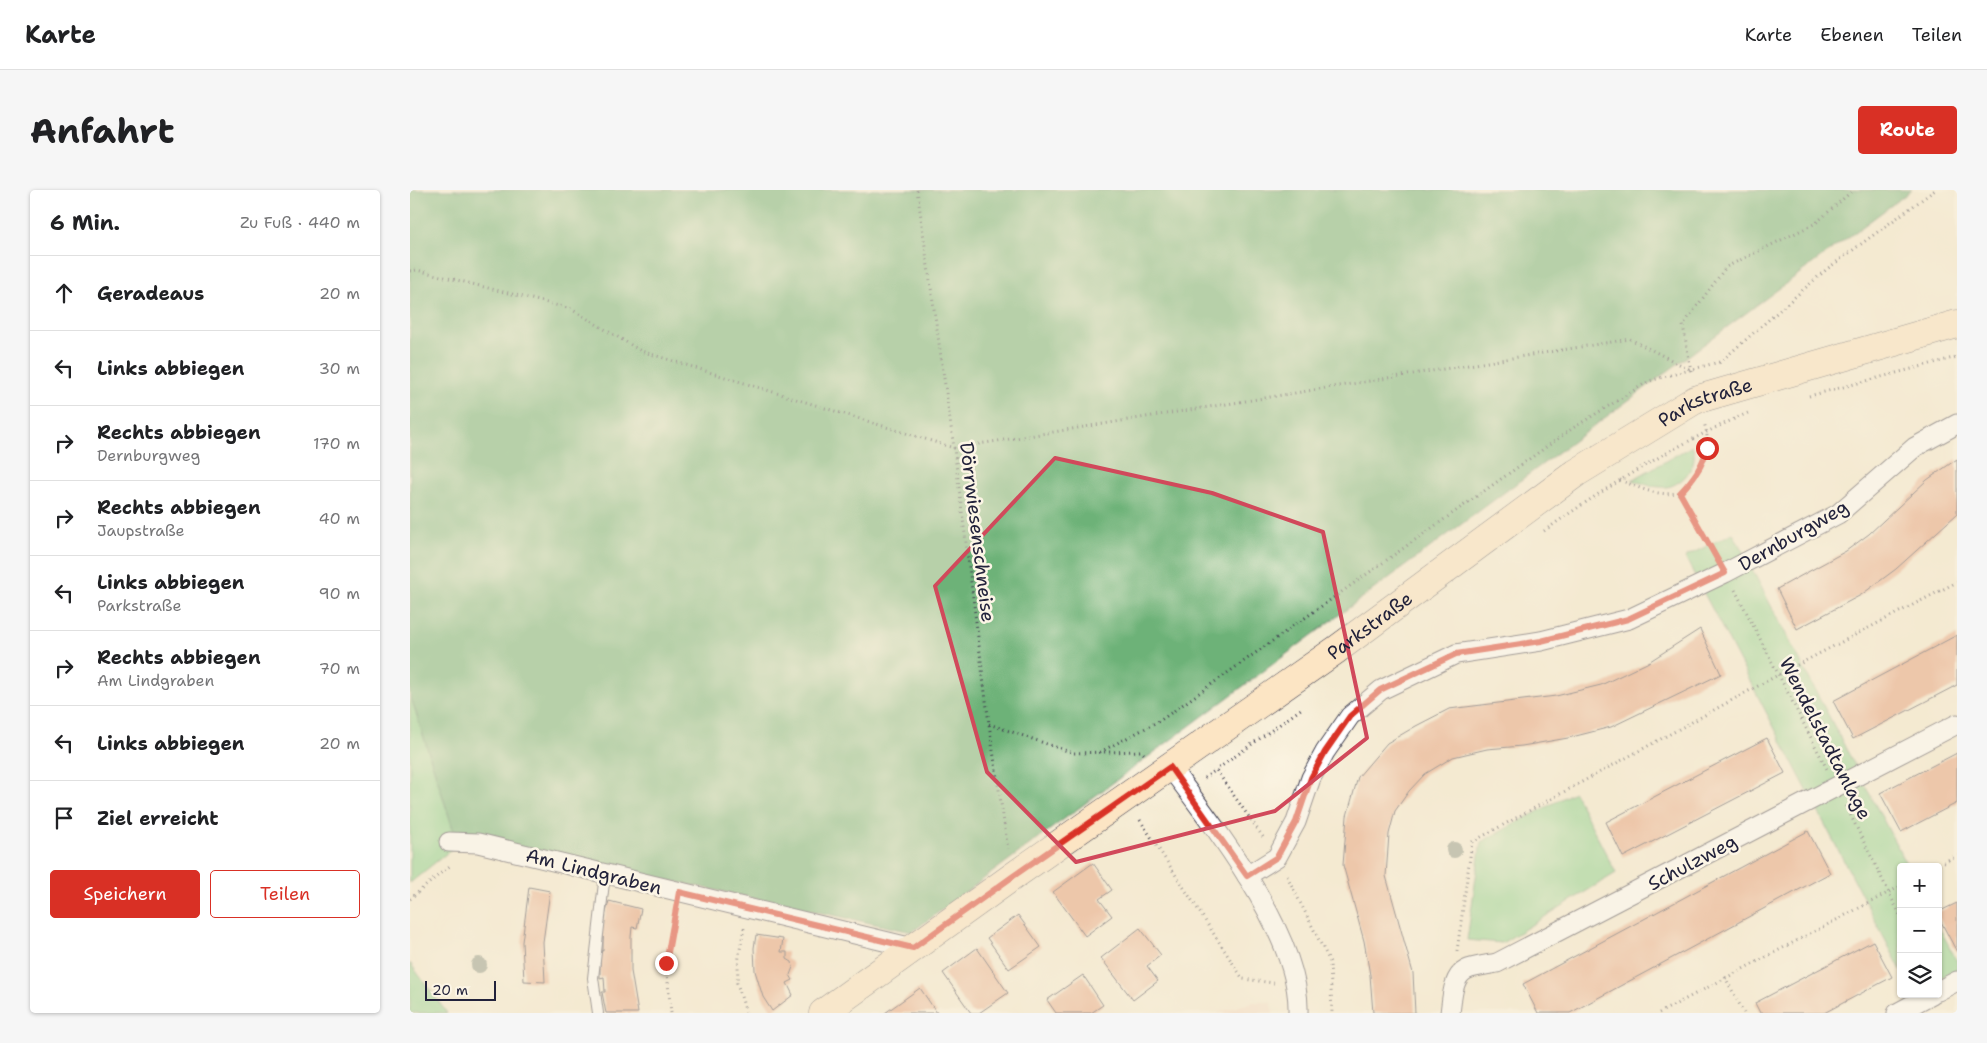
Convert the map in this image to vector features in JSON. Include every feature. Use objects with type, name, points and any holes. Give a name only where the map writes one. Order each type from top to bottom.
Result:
[{"type":"street","name":"Parkstraße","points":[[823,1013],[1012,877],[1336,650],[1576,473],[1695,400],[1957,324]]},
{"type":"street","name":"Dernburgweg","points":[[1247,876],[1277,857],[1296,822],[1311,778],[1325,752],[1350,716],[1380,690],[1456,654],[1541,641],[1628,619],[1725,573],[1838,514],[1915,447],[1957,424]]},
{"type":"street","name":"Schulzweg","points":[[1465,970],[1497,964],[1957,724]]},
{"type":"street","points":[[1167,770],[1247,876],[1278,932],[1292,966],[1298,1013]]},
{"type":"street","name":"Am Lindgraben","points":[[449,842],[478,843],[913,948]]},
{"type":"street","points":[[1450,1013],[1454,989],[1458,979],[1465,970]]},
{"type":"street","points":[[1942,989],[1957,981]]},
{"type":"street","points":[[1897,1013],[1925,998]]},
{"type":"lane","points":[[598,1013],[593,978],[605,874]]},
{"type":"path","name":"Dörrwiesenschneise","points":[[917,190],[954,448],[989,724],[1012,877]]},
{"type":"path","points":[[1695,400],[1683,325],[1726,267],[1816,223],[1853,190]]},
{"type":"path","points":[[1100,752],[1161,720],[1573,428],[1649,381],[1719,362],[1827,269],[1935,190]]},
{"type":"path","points":[[410,271],[416,270],[571,309],[641,351],[954,448],[1630,339],[1691,370]]},
{"type":"path","points":[[1803,398],[1957,358]]},
{"type":"path","points":[[1543,532],[1619,480],[1707,431],[1755,410]]},
{"type":"path","points":[[1619,480],[1644,491],[1664,494],[1680,493],[1694,478],[1704,459],[1707,448],[1707,431]]},
{"type":"path","name":"Wendelstadtanlage","points":[[1680,493],[1725,573],[1897,909]]},
{"type":"path","points":[[1465,970],[1456,959],[1472,842],[1778,675],[1957,582]]},
{"type":"path","points":[[1302,708],[1216,770],[1277,857],[1330,962],[1332,1013]]},
{"type":"path","points":[[989,724],[1073,752],[1141,751],[1167,770]]},
{"type":"path","points":[[1126,798],[1243,979],[1280,983]]},
{"type":"path","points":[[410,899],[478,843]]},
{"type":"path","points":[[1942,863],[1957,855]]},
{"type":"path","points":[[1659,1013],[1897,888]]},
{"type":"path","points":[[671,1013],[666,963],[679,892]]},
{"type":"path","points":[[746,1013],[737,983],[739,955],[748,908]]},
{"type":"path","points":[[1725,977],[1744,1013]]},
{"type":"highlighted area","points":[[1055,458],[1212,493],[1323,532],[1367,738],[1275,811],[1076,862],[987,772],[935,586]]},
{"type":"shaded area","points":[[1253,1002],[1271,1002],[1273,1013],[1217,1013]]},
{"type":"green space","points":[[410,190],[1912,190],[912,932],[455,835],[410,694]]},
{"type":"green space","points":[[1692,446],[1694,459],[1692,466],[1679,482],[1667,487],[1658,487],[1632,480]]},
{"type":"green space","points":[[1733,533],[1906,863],[1897,863],[1897,962],[1685,557]]},
{"type":"green space","points":[[410,694],[458,844],[410,883]]},
{"type":"green space","points":[[1574,792],[1616,873],[1502,943],[1467,940],[1481,842]]},
{"type":"green space","points":[[1942,933],[1957,961],[1957,969],[1942,977]]},
{"type":"green space","points":[[410,963],[447,1013],[410,1013]]},
{"type":"building","points":[[1957,459],[1957,514],[1896,569],[1861,595],[1797,629],[1777,589],[1846,551],[1869,534],[1927,480]]},
{"type":"building","points":[[1700,629],[1721,674],[1611,727],[1568,738],[1522,746],[1487,749],[1453,757],[1425,774],[1409,791],[1395,811],[1389,834],[1386,876],[1413,973],[1415,1013],[1373,1013],[1370,975],[1364,941],[1343,865],[1347,816],[1358,777],[1387,743],[1449,709],[1556,696],[1601,685],[1647,663]]},
{"type":"building","points":[[1957,635],[1957,685],[1853,739],[1833,701]]},
{"type":"building","points":[[1767,738],[1785,773],[1623,857],[1606,822]]},
{"type":"building","points":[[1957,753],[1957,803],[1901,832],[1880,793]]},
{"type":"building","points":[[1808,831],[1830,873],[1570,1013],[1538,1013],[1523,984]]},
{"type":"building","points":[[1093,863],[1112,890],[1099,899],[1112,916],[1085,936],[1053,892]]},
{"type":"building","points":[[529,887],[550,891],[543,942],[545,982],[524,981],[522,942]]},
{"type":"building","points":[[609,901],[641,909],[637,928],[632,927],[631,937],[631,971],[638,1013],[606,1013],[602,992],[605,992],[604,977],[600,978],[600,950],[603,951],[603,936],[600,935]]},
{"type":"building","points":[[1957,903],[1957,952],[1942,924],[1942,910]]},
{"type":"building","points":[[1018,915],[1041,947],[1009,969],[987,938]]},
{"type":"building","points":[[1140,928],[1161,955],[1147,966],[1158,981],[1133,1000],[1101,958]]},
{"type":"building","points":[[756,935],[783,939],[781,952],[787,952],[787,959],[792,962],[793,967],[790,975],[793,980],[787,983],[793,995],[772,1011],[763,997],[755,971],[754,948]]},
{"type":"building","points":[[1873,941],[1892,977],[1824,1013],[1760,1013],[1755,1003]]},
{"type":"building","points":[[977,948],[1008,993],[979,1013],[971,1013],[943,973]]},
{"type":"building","points":[[1083,975],[1103,1005],[1091,1013],[1056,1013],[1047,1000]]},
{"type":"building","points":[[920,988],[937,1013],[885,1013]]},
{"type":"route","points":[[666,963],[679,892],[913,948],[1170,767],[1247,876],[1277,857],[1296,822],[1311,778],[1325,752],[1350,716],[1380,690],[1456,654],[1541,641],[1628,619],[1725,573],[1680,493],[1694,478],[1704,459],[1707,448]]}]
